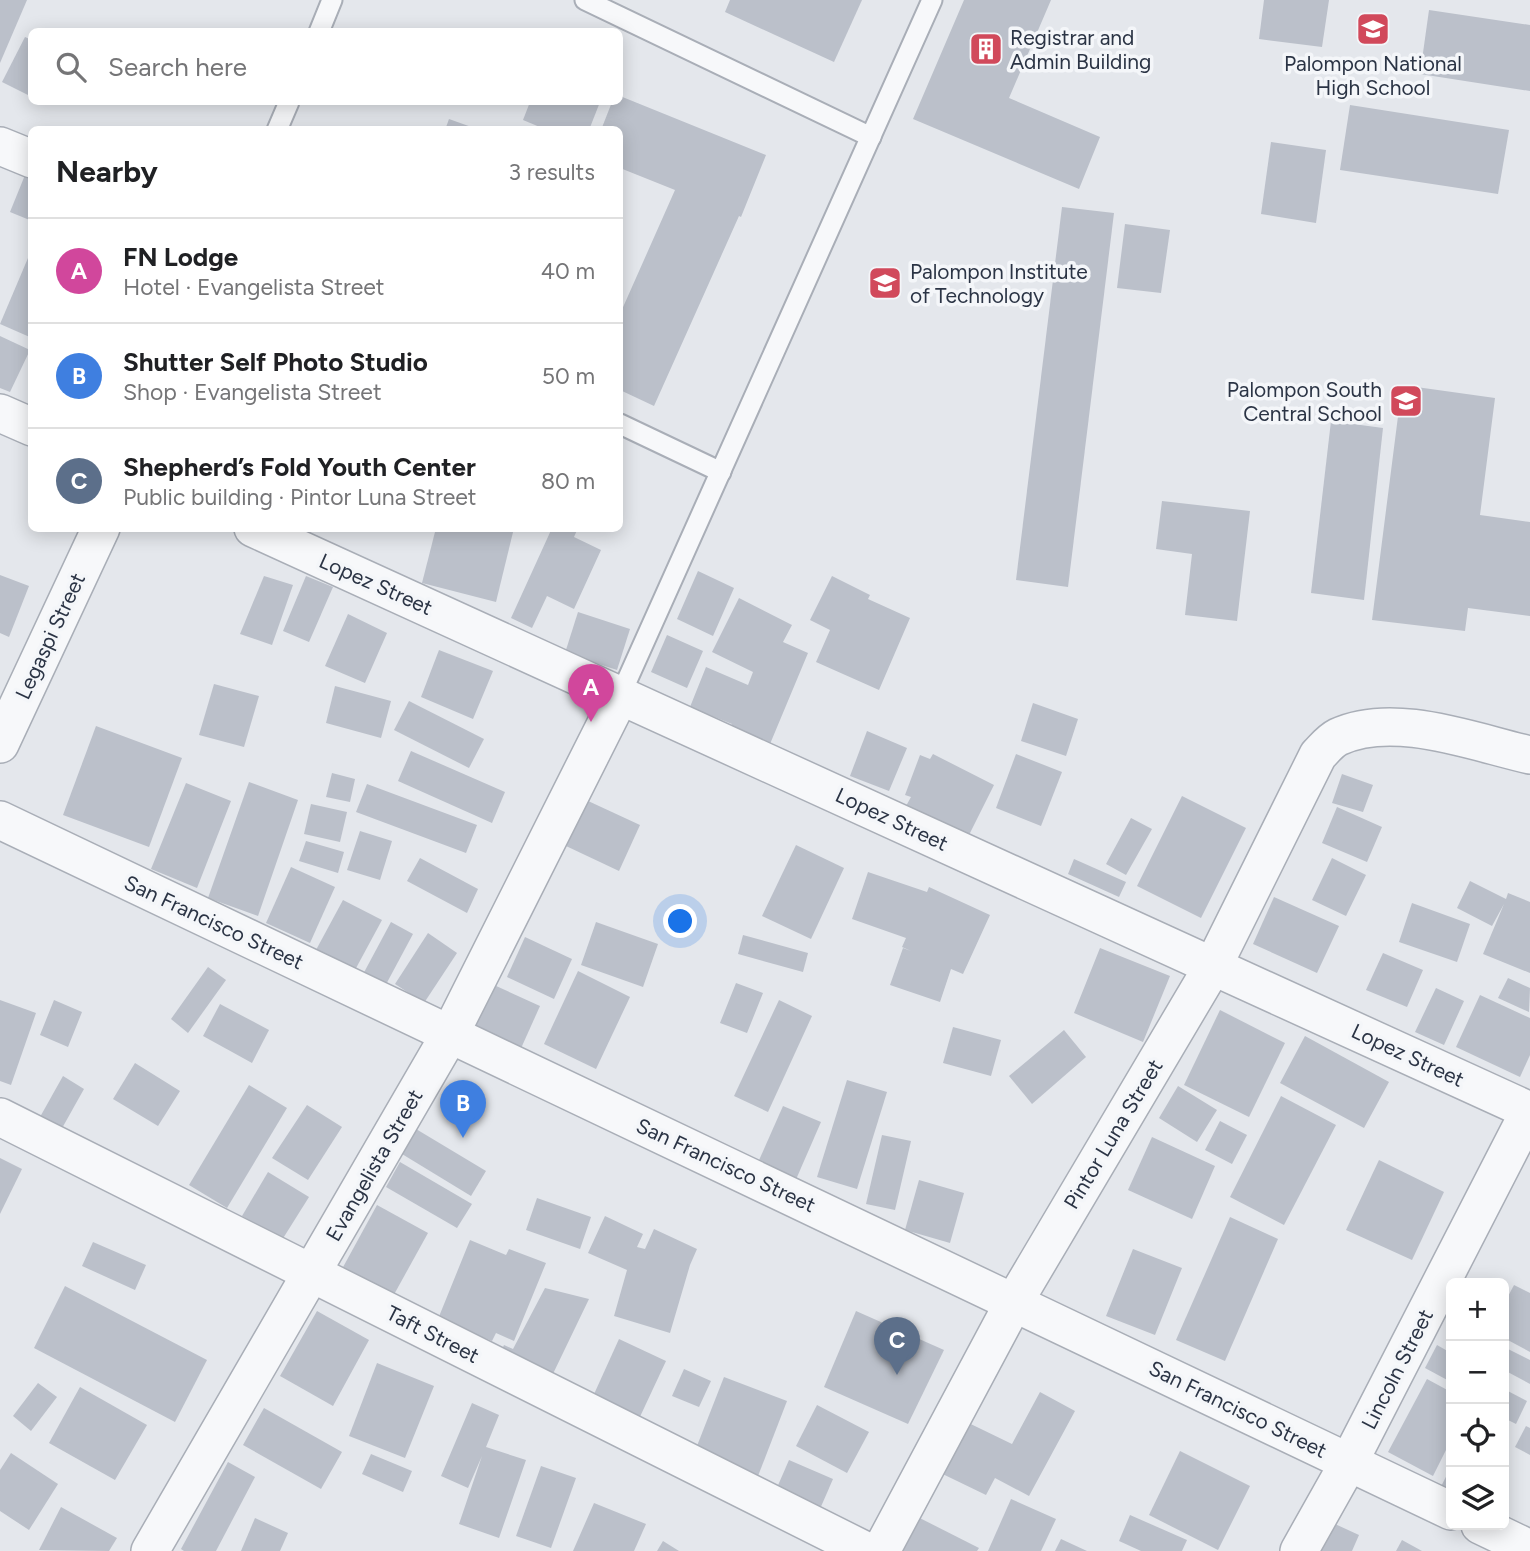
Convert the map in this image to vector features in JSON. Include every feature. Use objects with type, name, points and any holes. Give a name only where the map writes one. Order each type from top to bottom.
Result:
[{"type":"street","points":[[0,146],[28,157]]},
{"type":"street","points":[[0,413],[28,425]]},
{"type":"street","name":"Legaspi Street","points":[[0,744],[99,532]]},
{"type":"street","name":"Lopez Street","points":[[262,532],[1530,1110]]},
{"type":"street","name":"Evangelista Street","points":[[150,1551],[450,1034],[620,695]]},
{"type":"street","name":"Pintor Luna Street","points":[[881,1551],[1014,1302],[1213,966],[1318,755],[1335,738],[1383,725],[1415,728],[1530,755]]},
{"type":"street","name":"San Francisco Street","points":[[0,820],[1446,1509]]},
{"type":"street","name":"Lincoln Street","points":[[1299,1551],[1349,1462],[1530,1110]]},
{"type":"street","name":"Taft Street","points":[[0,1117],[866,1551]]},
{"type":"street","points":[[1490,1530],[1530,1549]]},
{"type":"lane","points":[[320,28],[332,0]]},
{"type":"lane","points":[[584,0],[871,137]]},
{"type":"lane","points":[[620,695],[932,0]]},
{"type":"lane","points":[[279,126],[288,105]]},
{"type":"lane","points":[[623,425],[721,472]]},
{"type":"building","points":[[0,0],[27,0],[0,63]]},
{"type":"building","points":[[730,0],[862,0],[834,62],[725,12]]},
{"type":"building","name":"Registrar and Admin Building","points":[[964,0],[1051,0],[1009,98],[1100,137],[1079,189],[913,119]]},
{"type":"building","points":[[1264,0],[1329,0],[1322,47],[1259,39]]},
{"type":"building","points":[[1429,10],[1530,25],[1530,91],[1420,74]]},
{"type":"building","points":[[25,37],[28,38],[28,95],[2,82]]},
{"type":"building","points":[[623,97],[766,155],[741,217],[739,216],[654,406],[623,391],[623,307],[675,190],[623,169],[623,126],[603,126],[611,105],[623,105]]},
{"type":"building","points":[[529,105],[599,105],[591,126],[537,126],[523,120]]},
{"type":"building","points":[[1350,105],[1509,130],[1498,194],[1340,170]]},
{"type":"building","points":[[449,119],[469,126],[446,126]]},
{"type":"building","points":[[1271,142],[1326,150],[1316,223],[1261,214]]},
{"type":"building","points":[[25,175],[28,176],[28,219],[10,212]]},
{"type":"building","points":[[1062,207],[1114,213],[1068,587],[1016,580]]},
{"type":"building","points":[[1125,224],[1170,230],[1161,293],[1117,288]]},
{"type":"building","points":[[28,258],[28,336],[0,324]]},
{"type":"building","points":[[0,336],[28,349],[28,354],[10,392],[0,388]]},
{"type":"building","points":[[1402,385],[1495,398],[1480,515],[1530,522],[1530,616],[1468,608],[1465,631],[1372,620]]},
{"type":"building","points":[[1331,421],[1383,428],[1364,600],[1311,593]]},
{"type":"building","points":[[1162,501],[1250,511],[1237,621],[1185,615],[1192,554],[1156,549]]},
{"type":"building","points":[[435,532],[513,532],[496,602],[422,583]]},
{"type":"building","points":[[550,532],[576,532],[574,537],[601,550],[574,609],[547,596],[532,628],[511,618]]},
{"type":"building","points":[[698,571],[734,588],[713,636],[677,619]]},
{"type":"building","points":[[0,575],[29,586],[9,637],[0,633]]},
{"type":"building","points":[[264,576],[293,585],[272,645],[240,634]]},
{"type":"building","points":[[306,576],[333,587],[309,642],[283,631]]},
{"type":"building","points":[[832,576],[870,595],[868,599],[910,618],[879,690],[816,662],[830,630],[810,620]]},
{"type":"building","points":[[739,598],[792,625],[783,642],[808,653],[770,744],[730,728],[732,724],[690,707],[706,667],[748,685],[753,672],[712,652]]},
{"type":"building","points":[[578,612],[630,629],[617,670],[565,653]]},
{"type":"building","points":[[348,614],[387,633],[365,683],[325,666]]},
{"type":"building","points":[[667,635],[703,651],[687,688],[651,672]]},
{"type":"building","points":[[439,650],[493,671],[473,719],[421,697]]},
{"type":"building","points":[[214,684],[259,696],[244,747],[199,735]]},
{"type":"building","points":[[335,686],[391,701],[381,738],[326,723]]},
{"type":"building","points":[[409,701],[484,739],[469,768],[394,730]]},
{"type":"building","points":[[1033,703],[1078,719],[1066,756],[1021,741]]},
{"type":"building","points":[[96,726],[182,758],[149,847],[63,815]]},
{"type":"building","points":[[867,731],[907,748],[889,791],[850,776]]},
{"type":"building","points":[[411,751],[505,792],[492,823],[398,781]]},
{"type":"building","points":[[933,754],[994,785],[968,837],[906,806],[911,797],[905,795],[920,755],[930,759]]},
{"type":"building","points":[[1016,754],[1062,772],[1041,826],[996,808]]},
{"type":"building","points":[[332,773],[355,779],[350,802],[326,797]]},
{"type":"building","points":[[1342,774],[1373,785],[1363,812],[1332,803]]},
{"type":"building","points":[[249,782],[298,800],[258,916],[208,898]]},
{"type":"building","points":[[186,783],[231,801],[197,888],[151,869]]},
{"type":"building","points":[[367,784],[477,825],[466,853],[356,812]]},
{"type":"building","points":[[1182,796],[1246,828],[1201,918],[1137,886]]},
{"type":"building","points":[[586,800],[640,825],[619,871],[566,846]]},
{"type":"building","points":[[311,804],[347,812],[340,842],[304,834]]},
{"type":"building","points":[[1337,807],[1382,827],[1367,862],[1322,843]]},
{"type":"building","points":[[1131,818],[1152,829],[1126,875],[1106,864]]},
{"type":"building","points":[[360,831],[392,841],[380,880],[347,870]]},
{"type":"building","points":[[306,841],[344,852],[338,873],[299,861]]},
{"type":"building","points":[[796,845],[844,868],[811,939],[762,916]]},
{"type":"building","points":[[420,858],[478,889],[467,913],[407,881]]},
{"type":"building","points":[[1332,858],[1366,875],[1346,916],[1312,900]]},
{"type":"building","points":[[1074,859],[1126,882],[1119,897],[1068,874]]},
{"type":"building","points":[[291,867],[335,887],[310,943],[266,923]]},
{"type":"building","points":[[868,872],[927,892],[929,887],[990,915],[963,974],[951,969],[940,1002],[890,985],[903,948],[911,951],[902,947],[906,938],[852,919]]},
{"type":"building","points":[[1470,881],[1506,899],[1508,893],[1530,902],[1530,973],[1483,954],[1504,904],[1492,926],[1457,908]]},
{"type":"building","points":[[1274,897],[1339,926],[1317,973],[1253,944]]},
{"type":"building","points":[[343,900],[382,920],[355,970],[316,950]]},
{"type":"building","points":[[1412,903],[1470,924],[1457,962],[1399,942]]},
{"type":"building","points":[[391,922],[413,934],[383,990],[361,978]]},
{"type":"building","points":[[596,922],[658,944],[643,987],[581,965]]},
{"type":"building","points":[[428,933],[457,953],[424,1003],[395,984]]},
{"type":"building","points":[[743,935],[808,953],[803,972],[738,954]]},
{"type":"building","points":[[525,937],[572,959],[554,999],[507,977]]},
{"type":"building","points":[[1100,948],[1170,976],[1143,1042],[1074,1013]]},
{"type":"building","points":[[1383,953],[1423,970],[1407,1007],[1366,990]]},
{"type":"building","points":[[208,967],[226,980],[188,1033],[171,1019]]},
{"type":"building","points":[[578,971],[630,997],[596,1069],[544,1044]]},
{"type":"building","points":[[1508,978],[1530,988],[1529,1012],[1498,998]]},
{"type":"building","points":[[736,983],[763,993],[747,1033],[720,1023]]},
{"type":"building","points":[[494,985],[540,1006],[518,1055],[472,1035]]},
{"type":"building","points":[[1436,988],[1464,1001],[1444,1045],[1415,1032]]},
{"type":"building","points":[[1480,995],[1530,1018],[1530,1055],[1520,1077],[1456,1047]]},
{"type":"building","points":[[0,1000],[36,1013],[11,1085],[0,1081]]},
{"type":"building","points":[[54,1000],[82,1012],[68,1047],[40,1035]]},
{"type":"building","points":[[779,1000],[812,1016],[768,1112],[734,1096]]},
{"type":"building","points":[[220,1004],[269,1030],[252,1063],[203,1036]]},
{"type":"building","points":[[1220,1010],[1285,1043],[1249,1117],[1184,1085]]},
{"type":"building","points":[[953,1027],[1001,1040],[991,1076],[943,1063]]},
{"type":"building","points":[[1064,1030],[1086,1057],[1032,1104],[1009,1076]]},
{"type":"building","points":[[1305,1036],[1389,1082],[1364,1128],[1280,1083]]},
{"type":"building","points":[[135,1063],[180,1091],[158,1126],[113,1099]]},
{"type":"building","points":[[63,1076],[84,1089],[61,1130],[40,1117]]},
{"type":"building","points":[[847,1080],[887,1092],[857,1189],[817,1177]]},
{"type":"building","points":[[249,1085],[287,1108],[227,1208],[189,1185]]},
{"type":"building","points":[[1178,1086],[1217,1110],[1197,1142],[1159,1118]]},
{"type":"building","points":[[1281,1096],[1336,1125],[1284,1225],[1230,1197]]},
{"type":"building","points":[[307,1105],[342,1127],[308,1180],[272,1158]]},
{"type":"building","points":[[783,1106],[821,1122],[794,1184],[756,1167]]},
{"type":"building","points":[[1220,1121],[1247,1135],[1232,1164],[1205,1150]]},
{"type":"building","points":[[416,1129],[486,1171],[471,1196],[402,1154]]},
{"type":"building","points":[[882,1135],[911,1141],[895,1210],[866,1204]]},
{"type":"building","points":[[1152,1137],[1215,1166],[1192,1219],[1128,1190]]},
{"type":"building","points":[[0,1158],[22,1169],[0,1214]]},
{"type":"building","points":[[1379,1160],[1444,1192],[1412,1260],[1346,1230]]},
{"type":"building","points":[[400,1162],[472,1204],[457,1228],[386,1187]]},
{"type":"building","points":[[268,1172],[309,1197],[282,1240],[242,1216]]},
{"type":"building","points":[[919,1180],[964,1193],[950,1243],[905,1230]]},
{"type":"building","points":[[537,1198],[591,1217],[580,1249],[526,1230]]},
{"type":"building","points":[[377,1205],[428,1233],[386,1309],[336,1280]]},
{"type":"building","points":[[605,1216],[643,1234],[637,1247],[645,1249],[654,1229],[697,1249],[670,1333],[614,1316],[627,1270],[588,1253]]},
{"type":"building","points":[[1230,1217],[1278,1239],[1225,1361],[1176,1340]]},
{"type":"building","points":[[470,1240],[506,1255],[509,1249],[546,1263],[514,1341],[496,1333],[492,1341],[438,1319]]},
{"type":"building","points":[[93,1242],[146,1265],[135,1290],[82,1266]]},
{"type":"building","points":[[1133,1249],[1182,1268],[1155,1335],[1106,1316]]},
{"type":"building","points":[[1514,1285],[1530,1293],[1530,1352],[1509,1341],[1509,1294]]},
{"type":"building","points":[[65,1286],[207,1360],[175,1422],[34,1348]]},
{"type":"building","points":[[545,1288],[589,1299],[550,1380],[490,1375],[504,1345],[513,1349]]},
{"type":"building","points":[[317,1311],[369,1340],[333,1406],[280,1376]]},
{"type":"building","points":[[856,1311],[944,1350],[908,1424],[824,1387]]},
{"type":"building","points":[[619,1339],[666,1361],[631,1436],[585,1414]]},
{"type":"building","points":[[1437,1345],[1446,1350],[1446,1379],[1425,1368]]},
{"type":"building","points":[[1509,1350],[1530,1360],[1530,1384],[1509,1373]]},
{"type":"building","points":[[377,1363],[434,1386],[405,1458],[349,1436]]},
{"type":"building","points":[[684,1369],[711,1381],[699,1407],[672,1396]]},
{"type":"building","points":[[724,1377],[787,1401],[758,1476],[695,1451]]},
{"type":"building","points":[[1427,1379],[1446,1389],[1446,1450],[1433,1476],[1388,1452]]},
{"type":"building","points":[[38,1383],[57,1397],[31,1431],[13,1416]]},
{"type":"building","points":[[80,1387],[147,1425],[115,1480],[49,1443]]},
{"type":"building","points":[[1040,1392],[1075,1411],[1029,1496],[995,1478],[986,1495],[924,1465],[948,1413],[1012,1444]]},
{"type":"building","points":[[1509,1392],[1527,1401],[1516,1424],[1509,1420]]},
{"type":"building","points":[[472,1403],[499,1415],[486,1447],[526,1460],[499,1538],[459,1524],[482,1456],[468,1488],[441,1476]]},
{"type":"building","points":[[817,1405],[869,1432],[847,1473],[796,1446]]},
{"type":"building","points":[[264,1408],[342,1452],[321,1489],[243,1445]]},
{"type":"building","points":[[1526,1426],[1530,1428],[1530,1455],[1515,1447]]},
{"type":"building","points":[[1180,1451],[1250,1486],[1218,1550],[1149,1515]]},
{"type":"building","points":[[11,1453],[58,1484],[29,1530],[0,1511],[0,1470]]},
{"type":"building","points":[[371,1454],[412,1471],[403,1492],[362,1474]]},
{"type":"building","points":[[789,1460],[833,1479],[810,1532],[766,1513]]},
{"type":"building","points":[[228,1462],[255,1477],[216,1551],[184,1551],[181,1549]]},
{"type":"building","points":[[541,1466],[576,1478],[551,1548],[516,1536]]},
{"type":"building","points":[[1446,1477],[1446,1512],[1432,1504]]},
{"type":"building","points":[[1011,1499],[1056,1519],[1041,1551],[988,1551]]},
{"type":"building","points":[[594,1503],[646,1524],[634,1551],[573,1551]]},
{"type":"building","points":[[61,1507],[117,1538],[109,1551],[39,1550]]},
{"type":"building","points":[[898,1507],[979,1548],[977,1551],[876,1551]]},
{"type":"building","points":[[1311,1513],[1359,1535],[1352,1551],[1294,1551]]},
{"type":"building","points":[[1130,1515],[1187,1540],[1182,1551],[1141,1551],[1119,1541]]},
{"type":"building","points":[[255,1518],[288,1533],[280,1551],[241,1551]]},
{"type":"building","points":[[1061,1539],[1087,1551],[1055,1551]]},
{"type":"building","points":[[1402,1540],[1422,1551],[1396,1551]]},
{"type":"building","points":[[663,1541],[679,1551],[657,1551]]},
{"type":"place","name":"Palompon National High School","points":[[1373,29]]},
{"type":"place","name":"Registrar and Admin Building","points":[[986,49]]},
{"type":"place","name":"Palompon Institute of Technology","points":[[885,283]]},
{"type":"place","name":"Palompon South Central School","points":[[1406,401]]},
{"type":"place","name":"FN Lodge","points":[[591,722]]},
{"type":"place","name":"Shutter Self Photo Studio","points":[[463,1138]]},
{"type":"place","name":"Shepherd’s Fold Youth Center","points":[[897,1375]]}]
